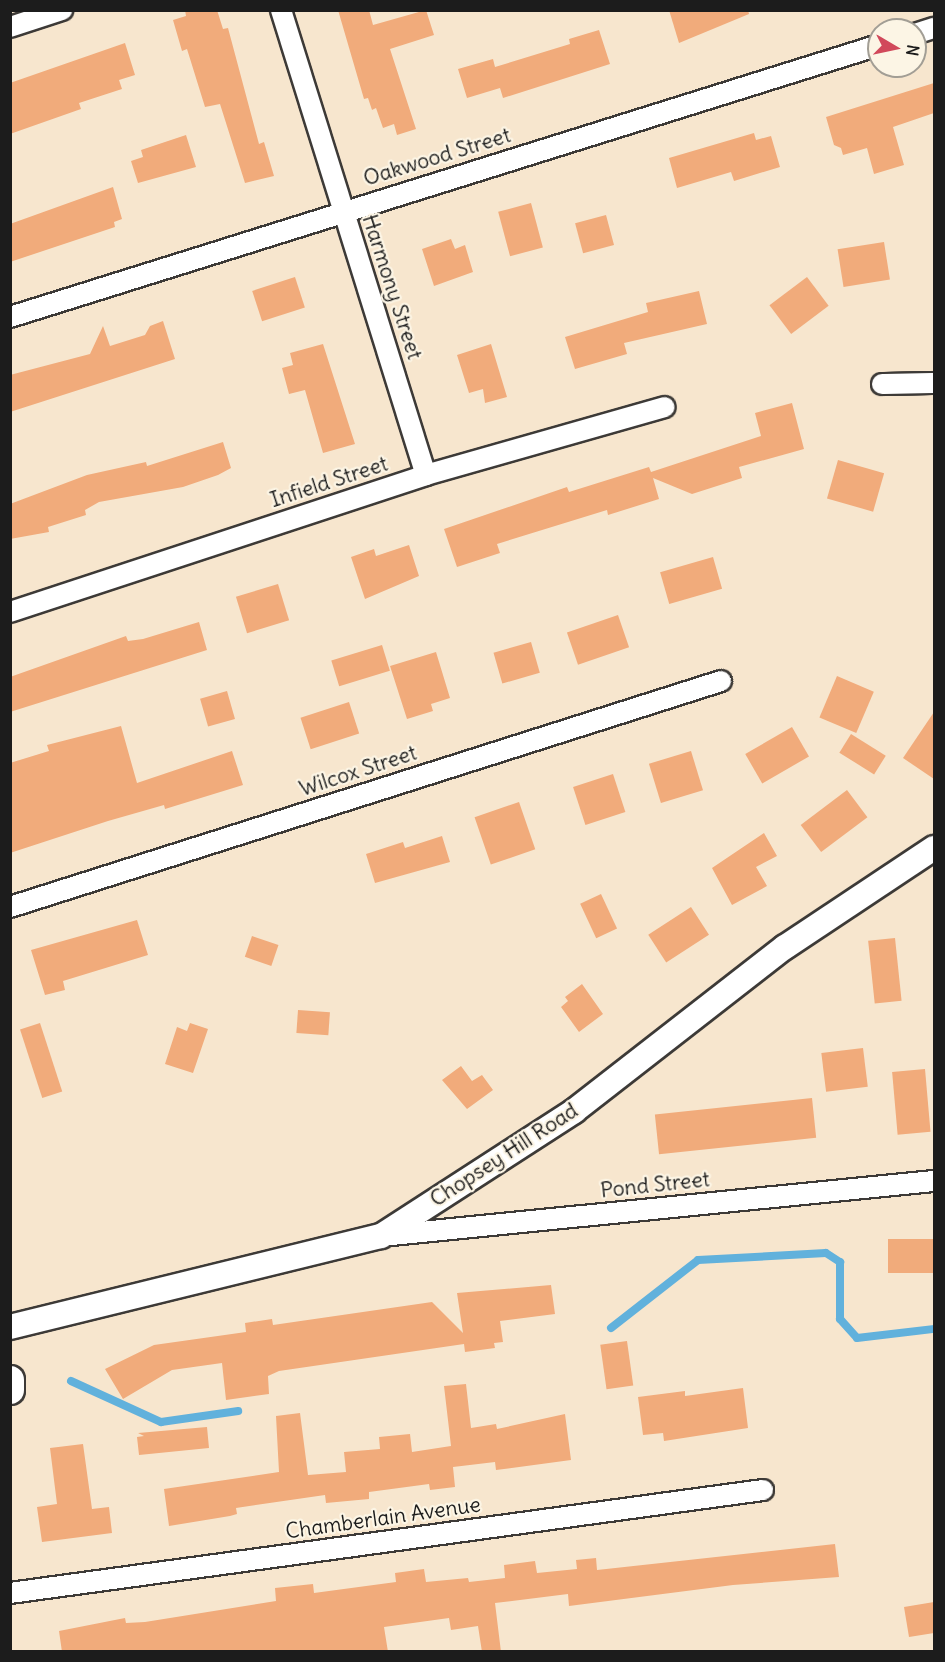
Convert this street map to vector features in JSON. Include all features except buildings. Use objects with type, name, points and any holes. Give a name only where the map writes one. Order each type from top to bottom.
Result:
[{"type":"main road","points":[[10,1380],[10,1390]]},
{"type":"street","points":[[10,27],[62,10]]},
{"type":"street","name":"Harmony Street","points":[[281,10],[426,476]]},
{"type":"street","name":"Oakwood Street","points":[[10,318],[867,49]]},
{"type":"street","points":[[882,384],[934,382]]},
{"type":"street","name":"Infield Street","points":[[10,612],[426,476],[665,408]]},
{"type":"street","name":"Wilcox Street","points":[[10,907],[721,681]]},
{"type":"street","name":"Chopsey Hill Road","points":[[10,1327],[381,1236],[574,1111],[785,947],[934,848]]},
{"type":"street","name":"Pond Street","points":[[381,1236],[934,1181]]},
{"type":"street","name":"Chamberlain Avenue","points":[[10,1593],[763,1490]]},
{"type":"waterway","points":[[611,1328],[698,1260],[826,1253],[840,1262],[840,1319],[857,1338],[934,1329]]},
{"type":"waterway","points":[[71,1381],[161,1422],[238,1411]]}]
